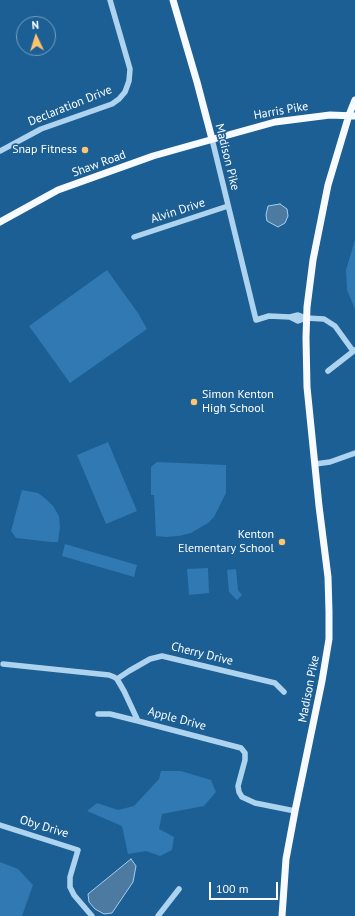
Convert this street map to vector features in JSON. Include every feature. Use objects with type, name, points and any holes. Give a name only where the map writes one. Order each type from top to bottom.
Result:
[{"type":"main road","name":"Madison Pike","points":[[173,0],[212,139]]},
{"type":"main road","name":"Madison Pike","points":[[282,916],[286,859],[322,682],[329,639],[328,577],[307,387],[306,318],[313,260],[324,202],[352,116],[355,100]]},
{"type":"main road","name":"Harris Pike","points":[[212,139],[247,128],[275,122],[300,118],[352,116]]},
{"type":"main road","name":"Shaw Road","points":[[0,222],[58,190],[153,156],[212,139]]},
{"type":"street","name":"Declaration Drive","points":[[0,151],[41,129],[112,104],[125,92],[129,81],[130,70],[110,0]]},
{"type":"street","name":"Madison Pike","points":[[212,139],[256,320],[269,316],[290,317],[298,315],[306,318]]},
{"type":"street","name":"Alvin Drive","points":[[134,237],[228,206]]},
{"type":"street","points":[[306,318],[330,322],[354,350],[328,371]]},
{"type":"street","points":[[315,464],[330,462],[355,453]]},
{"type":"street","name":"Cherry Drive","points":[[117,680],[128,671],[150,659],[162,656],[275,683],[284,692]]},
{"type":"street","points":[[2,664],[109,675],[117,680]]},
{"type":"street","name":"Apple Drive","points":[[117,680],[124,691],[138,721],[241,748],[245,753],[245,760],[238,786],[242,797],[255,803],[295,811]]},
{"type":"street","points":[[98,714],[110,714],[138,721]]},
{"type":"street","name":"Oby Drive","points":[[0,825],[78,850],[70,877],[70,887],[74,895],[92,916]]},
{"type":"street","points":[[158,916],[179,889]]},
{"type":"shaded area","points":[[280,204],[287,209],[288,216],[285,223],[278,227],[267,221],[266,215],[268,206]]},
{"type":"shaded area","points":[[355,240],[355,309],[347,290],[346,270]]},
{"type":"shaded area","points":[[107,270],[138,313],[147,329],[70,383],[29,326]]},
{"type":"shaded area","points":[[108,442],[137,511],[106,524],[77,455]]},
{"type":"shaded area","points":[[157,462],[226,465],[226,493],[214,517],[208,523],[191,533],[179,536],[156,536],[154,495],[151,495],[151,467]]},
{"type":"shaded area","points":[[22,490],[38,493],[53,506],[59,516],[60,527],[58,542],[16,538],[11,531]]},
{"type":"shaded area","points":[[65,544],[137,565],[134,577],[62,556]]},
{"type":"shaded area","points":[[208,568],[209,593],[189,595],[187,569]]},
{"type":"shaded area","points":[[236,569],[238,590],[242,595],[237,600],[229,592],[227,570]]},
{"type":"shaded area","points":[[161,771],[181,771],[211,780],[216,792],[204,806],[162,814],[159,829],[174,837],[172,850],[160,856],[146,851],[128,854],[122,826],[87,811],[97,803],[118,810],[134,806],[159,779]]},
{"type":"shaded area","points":[[131,859],[136,866],[133,882],[112,913],[104,914],[95,909],[89,902],[88,894]]},
{"type":"shaded area","points":[[0,862],[18,869],[33,885],[22,916],[0,916]]},
{"type":"place","name":"Snap Fitness","points":[[85,150]]},
{"type":"place","name":"Simon Kenton High School","points":[[194,402]]},
{"type":"place","name":"Kenton Elementary School","points":[[282,542]]}]
